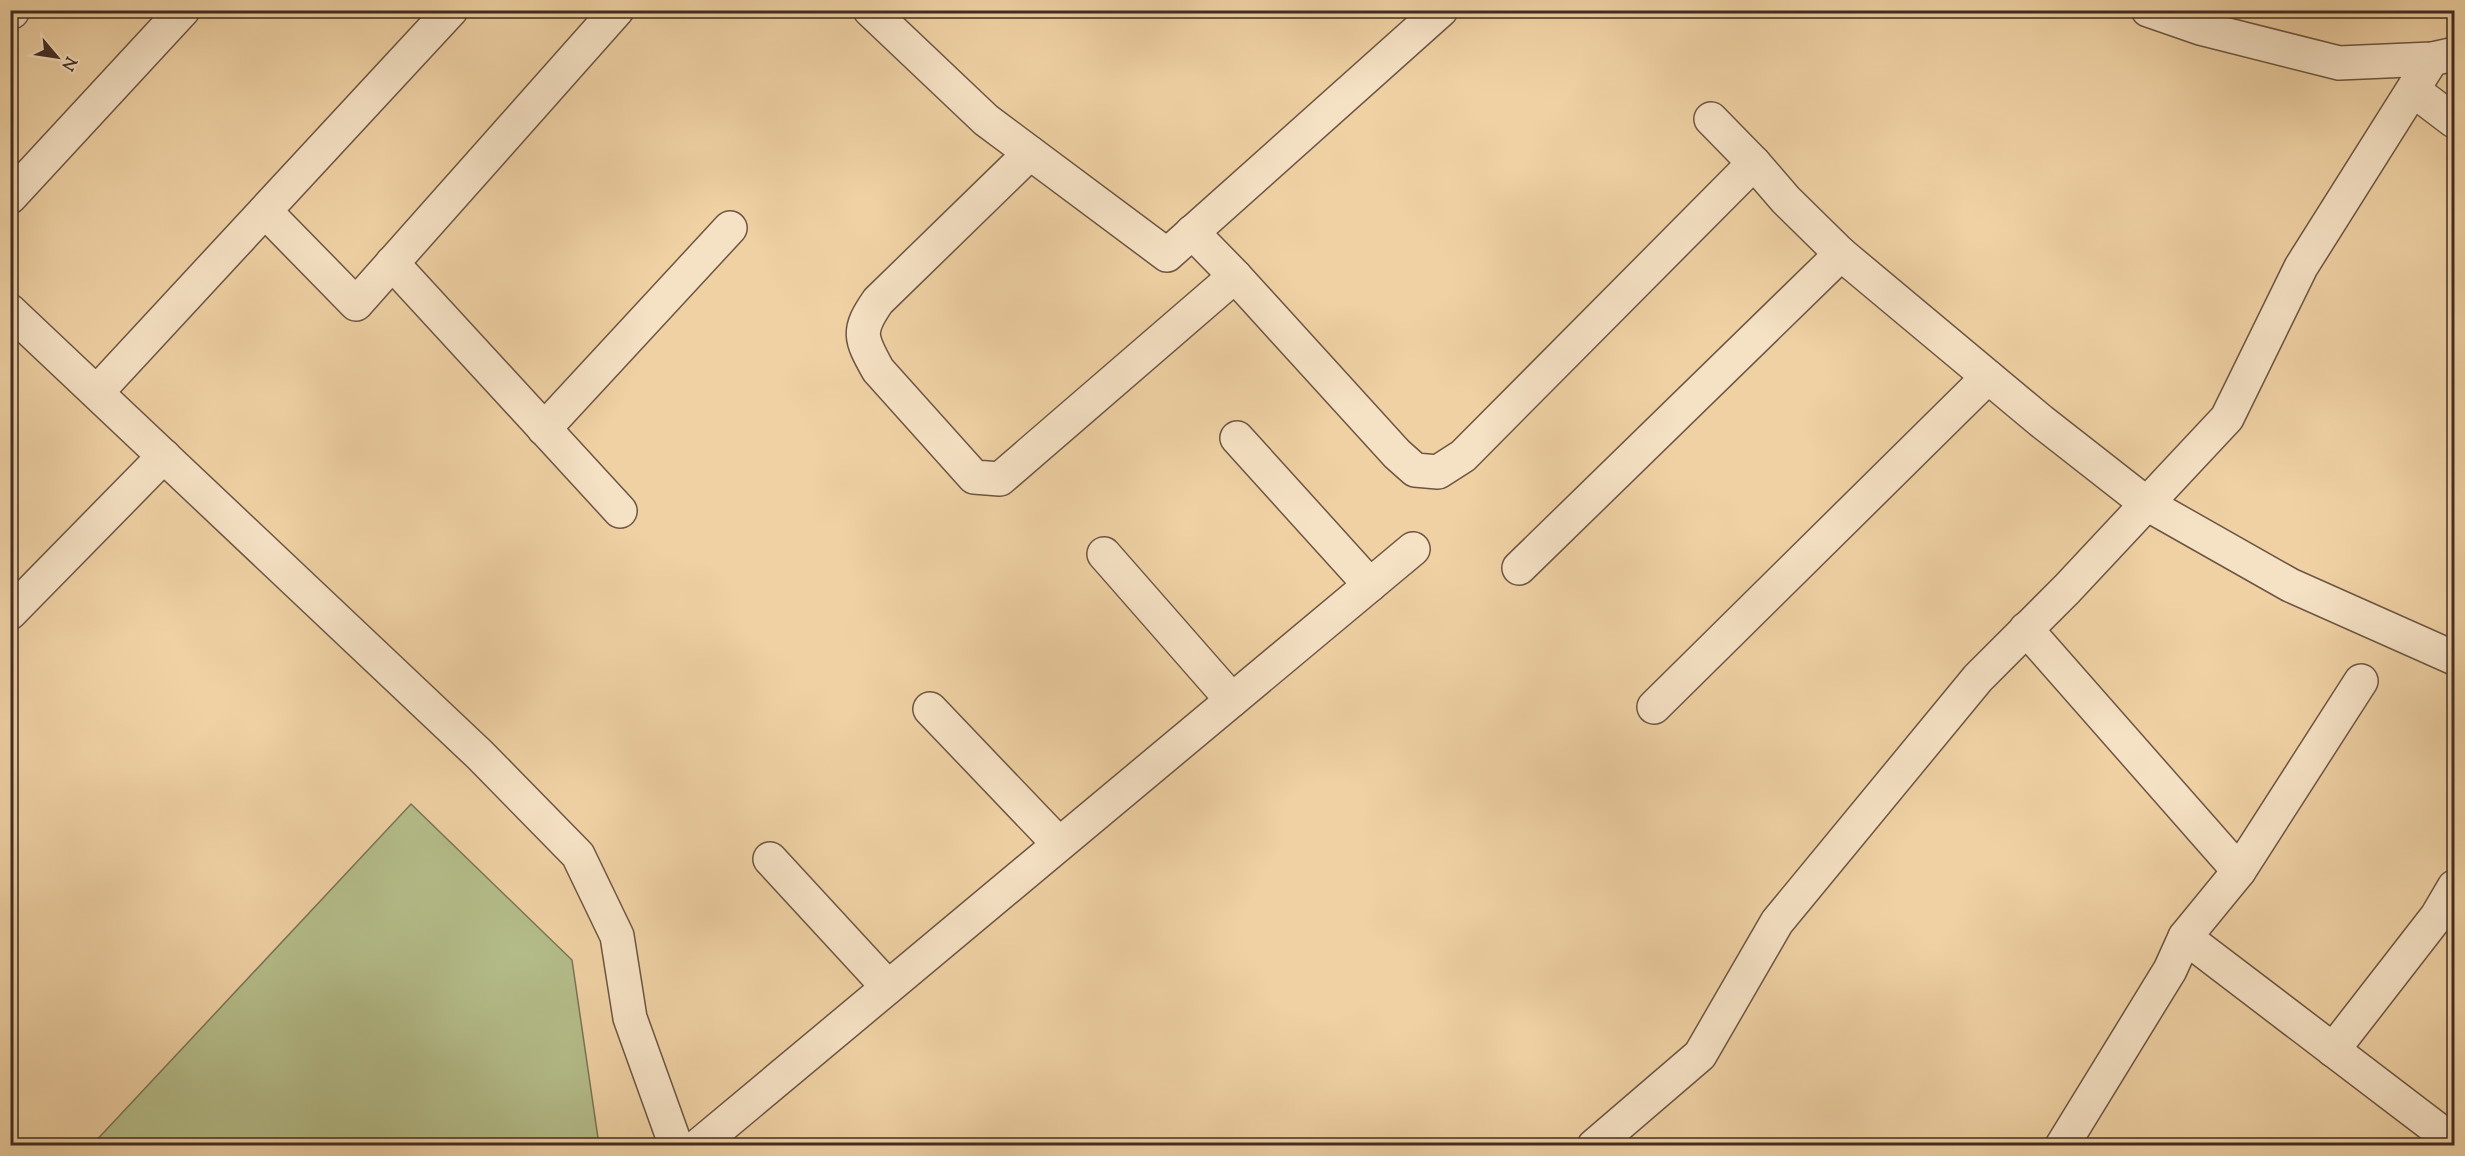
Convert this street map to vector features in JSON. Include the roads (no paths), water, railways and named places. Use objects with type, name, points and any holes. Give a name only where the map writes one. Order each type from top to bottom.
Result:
[{"type":"street","points":[[10,197],[183,10]]},
{"type":"street","points":[[97,392],[451,10]]},
{"type":"street","points":[[265,211],[356,304],[617,10]]},
{"type":"street","points":[[870,10],[986,120],[1167,255],[1441,10]]},
{"type":"street","points":[[2148,10],[2200,28],[2339,63],[2443,56]]},
{"type":"street","points":[[1594,1146],[1700,1055],[1777,922],[1978,678],[2227,418],[2301,267],[2413,90],[2443,56]]},
{"type":"street","points":[[2413,90],[2454,121]]},
{"type":"street","points":[[1711,119],[1786,200],[1841,254],[1988,377],[2147,504],[2290,585],[2454,657]]},
{"type":"street","points":[[1030,153],[878,301],[865,320],[862,334],[866,349],[878,370],[974,477],[1000,479],[1235,276]]},
{"type":"street","points":[[1192,232],[1397,454],[1415,470],[1438,472],[1464,456],[1754,163]]},
{"type":"street","points":[[544,429],[730,228]]},
{"type":"street","points":[[1519,568],[1841,254]]},
{"type":"street","points":[[392,263],[620,510]]},
{"type":"street","points":[[10,310],[480,755],[578,855],[617,936],[630,1018],[676,1146]]},
{"type":"street","points":[[1654,707],[1988,377]]},
{"type":"street","points":[[1237,438],[1370,585]]},
{"type":"street","points":[[10,613],[165,456]]},
{"type":"street","points":[[698,1146],[1413,549]]},
{"type":"street","points":[[1104,554],[1232,700]]},
{"type":"street","points":[[2026,629],[2239,871]]},
{"type":"street","points":[[2062,1146],[2170,970],[2184,937],[2239,871],[2361,681]]},
{"type":"street","points":[[930,709],[1059,844]]},
{"type":"street","points":[[770,859],[888,987]]},
{"type":"street","points":[[2333,1050],[2437,916],[2454,887]]},
{"type":"street","points":[[2184,937],[2454,1143]]}]
